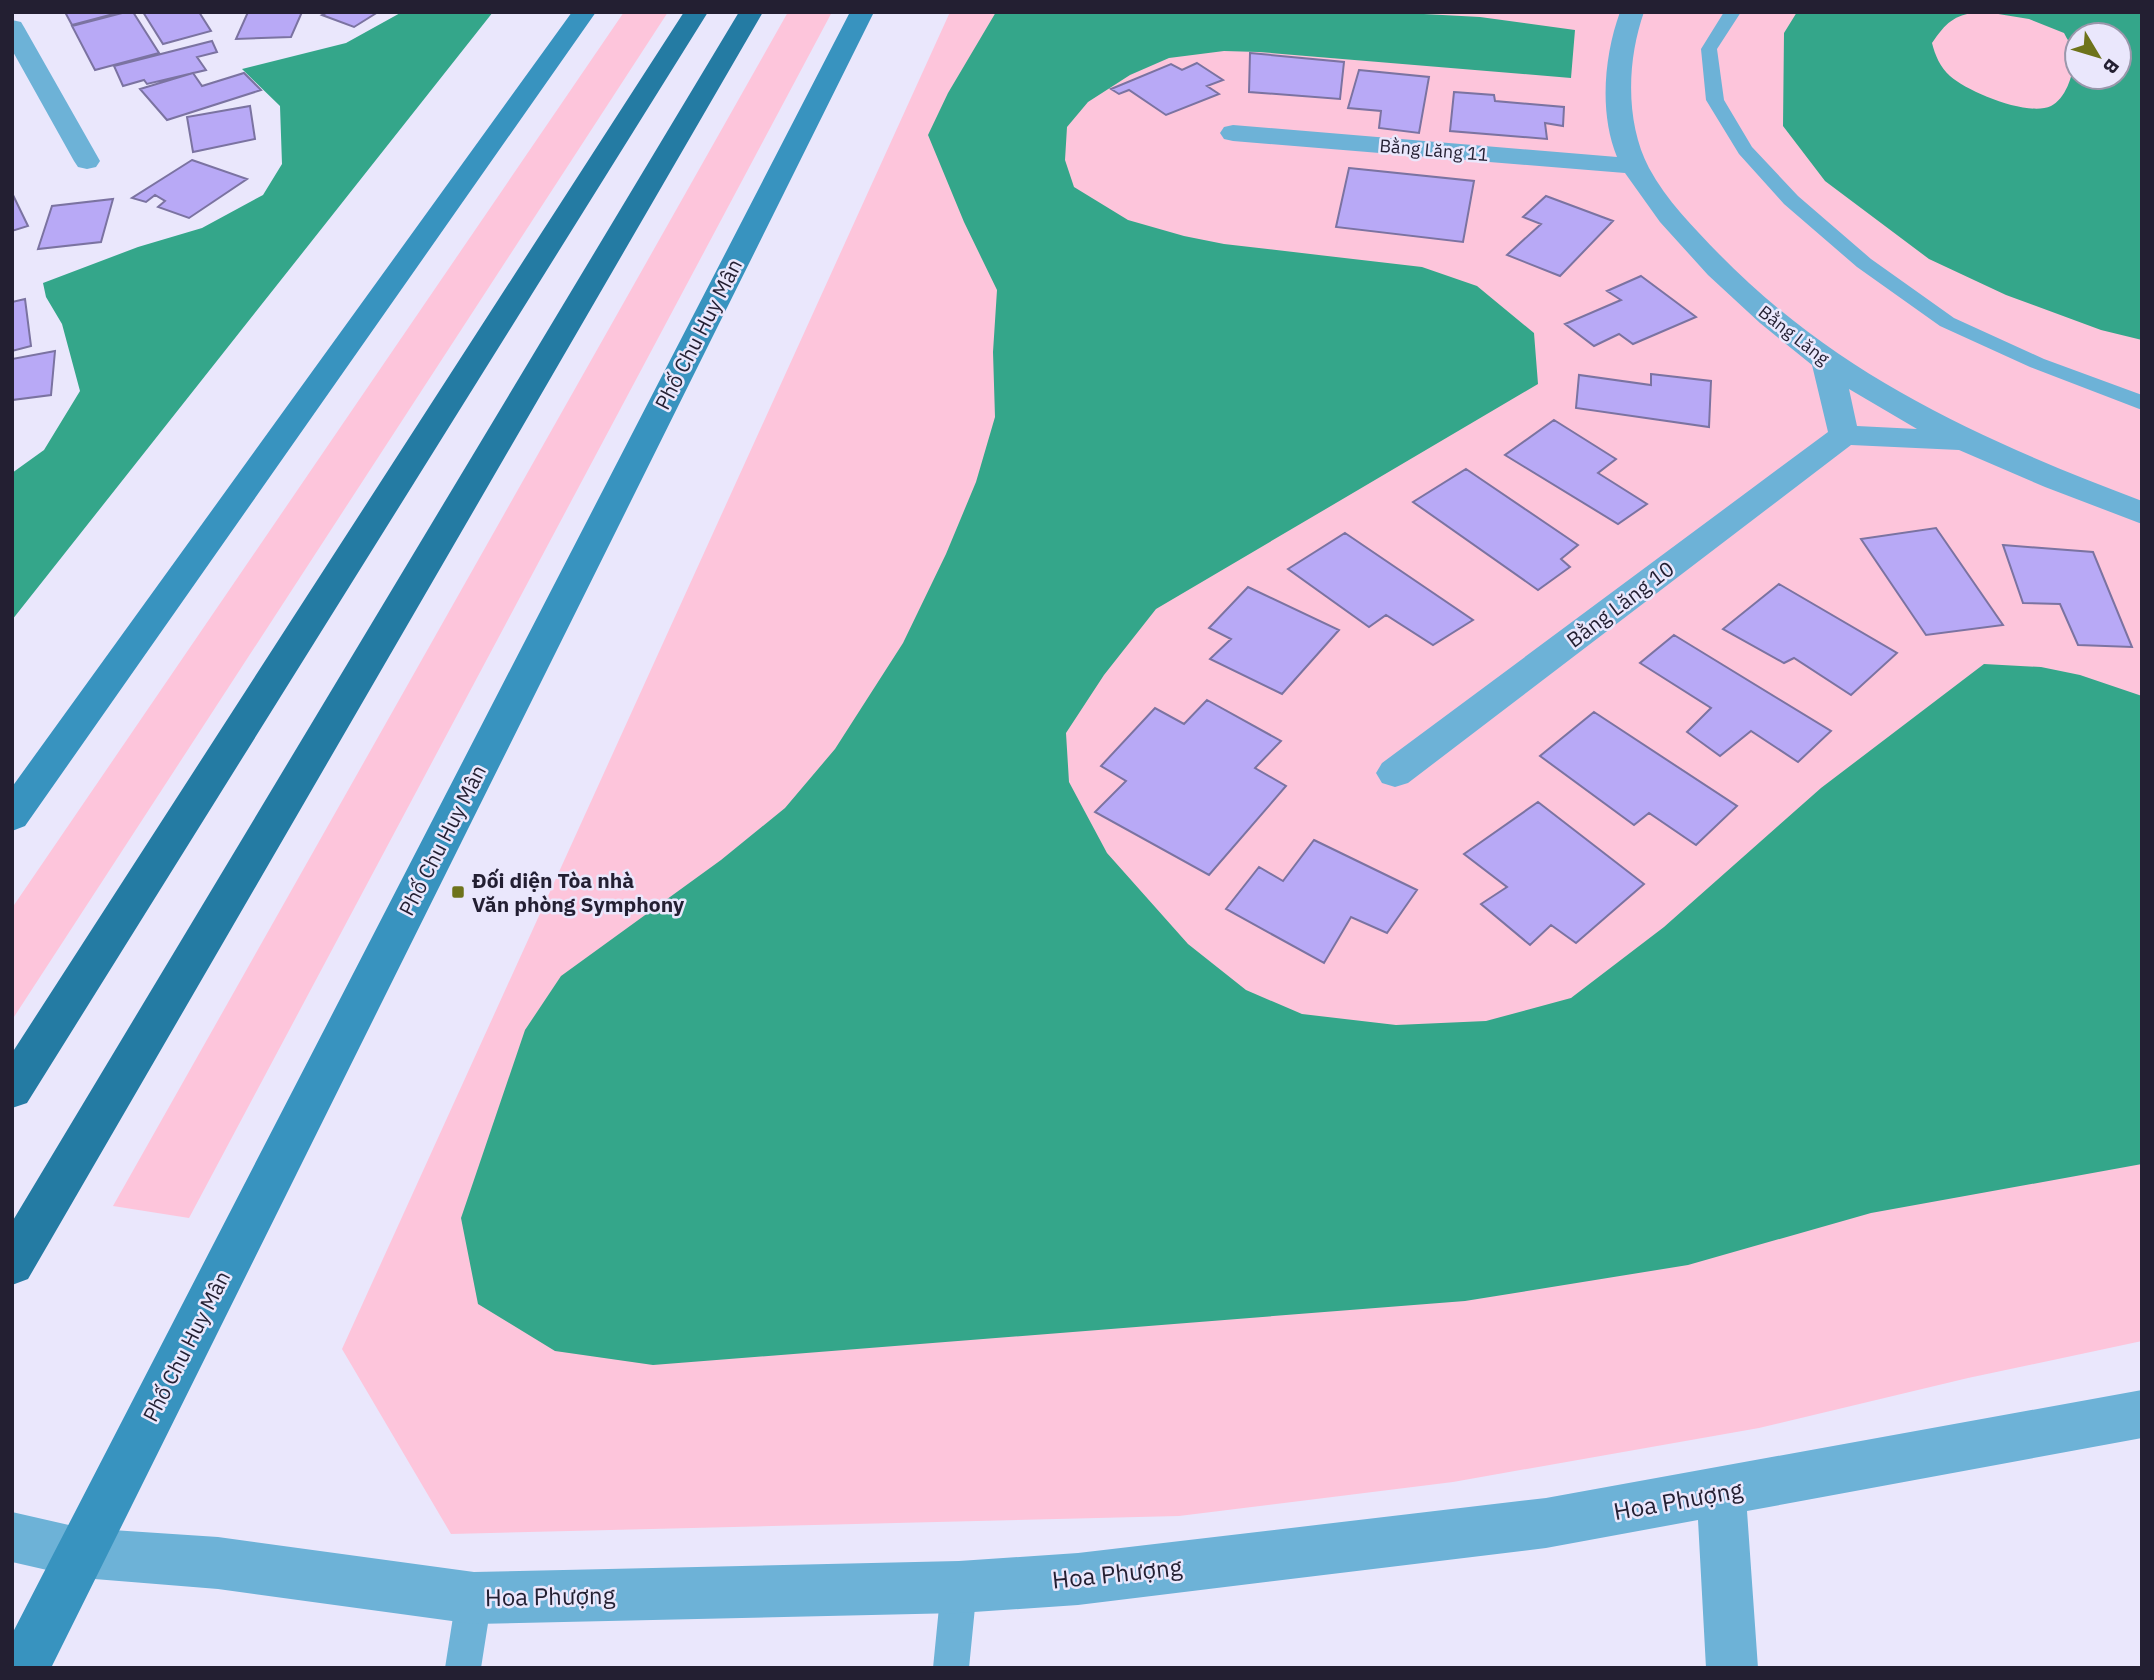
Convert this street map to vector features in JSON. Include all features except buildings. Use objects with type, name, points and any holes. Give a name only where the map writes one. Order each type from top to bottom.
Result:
[{"type":"main road","points":[[12,816],[584,12]]},
{"type":"main road","points":[[12,1090],[696,12]]},
{"type":"main road","points":[[12,1264],[751,12]]},
{"type":"main road","name":"Phố Chu Huy Mân","points":[[23,1668],[862,12]]},
{"type":"street","name":"Bằng Lăng","points":[[1632,12],[1625,27],[1619,79],[1623,127],[1634,166],[1666,214],[1764,314],[1827,362],[1917,416],[2046,476],[2142,513]]},
{"type":"street","points":[[12,27],[87,161]]},
{"type":"street","name":"Bằng Lăng 11","points":[[1233,133],[1634,166]]},
{"type":"street","points":[[1827,362],[1844,435],[1973,442]]},
{"type":"street","name":"Bằng Lăng 10","points":[[1395,773],[1844,435]]},
{"type":"street","name":"Hoa Phượng","points":[[12,1537],[82,1553],[218,1563],[474,1598],[959,1587],[1079,1579],[1546,1523],[2142,1414]]},
{"type":"street","points":[[1721,1492],[1732,1668]]},
{"type":"lane","points":[[1733,12],[1709,49],[1715,100],[1745,150],[1791,201],[1864,263],[1947,322],[2037,363],[2142,403]]},
{"type":"lane","points":[[951,1668],[959,1587]]},
{"type":"lane","points":[[463,1668],[474,1598]]},
{"type":"shaded area","points":[[402,12],[493,12],[12,620],[12,473],[44,450],[80,391],[62,324],[46,297],[43,283],[138,247],[202,228],[263,195],[282,164],[280,106],[242,69],[346,43]]},
{"type":"shaded area","points":[[624,12],[668,12],[12,1020],[12,908]]},
{"type":"shaded area","points":[[788,12],[832,12],[189,1218],[113,1206]]},
{"type":"shaded area","points":[[950,12],[2142,12],[2142,1341],[1968,1378],[1759,1428],[1453,1482],[1179,1516],[451,1534],[342,1349]]},
{"type":"shaded area","points":[[996,12],[1405,13],[1480,17],[1575,30],[1571,78],[1259,52],[1224,51],[1169,58],[1130,75],[1088,102],[1067,127],[1065,160],[1074,187],[1128,220],[1224,244],[1422,267],[1477,286],[1534,333],[1538,384],[1156,609],[1104,675],[1066,733],[1069,782],[1107,853],[1188,944],[1246,990],[1302,1014],[1396,1025],[1486,1021],[1571,998],[1664,927],[1821,788],[1984,664],[2041,667],[2080,675],[2142,696],[2142,1164],[1871,1213],[1688,1265],[1465,1301],[653,1365],[555,1351],[478,1304],[461,1218],[525,1030],[561,976],[721,860],[785,808],[835,749],[903,643],[946,554],[976,482],[995,417],[993,352],[997,290],[964,222],[928,135],[948,93]]},
{"type":"shaded area","points":[[1797,12],[1979,12],[1956,18],[1937,36],[1932,43],[1941,65],[1950,76],[1970,89],[2014,106],[2041,109],[2057,102],[2065,91],[2133,91],[2133,21],[2063,21],[2063,33],[2029,19],[1986,12],[2142,12],[2142,340],[2101,330],[2006,295],[1929,259],[1825,181],[1783,126],[1784,33]]},
{"type":"place","name":"Đối diện Tòa nhà Văn phòng Symphony","points":[[458,892]]}]
